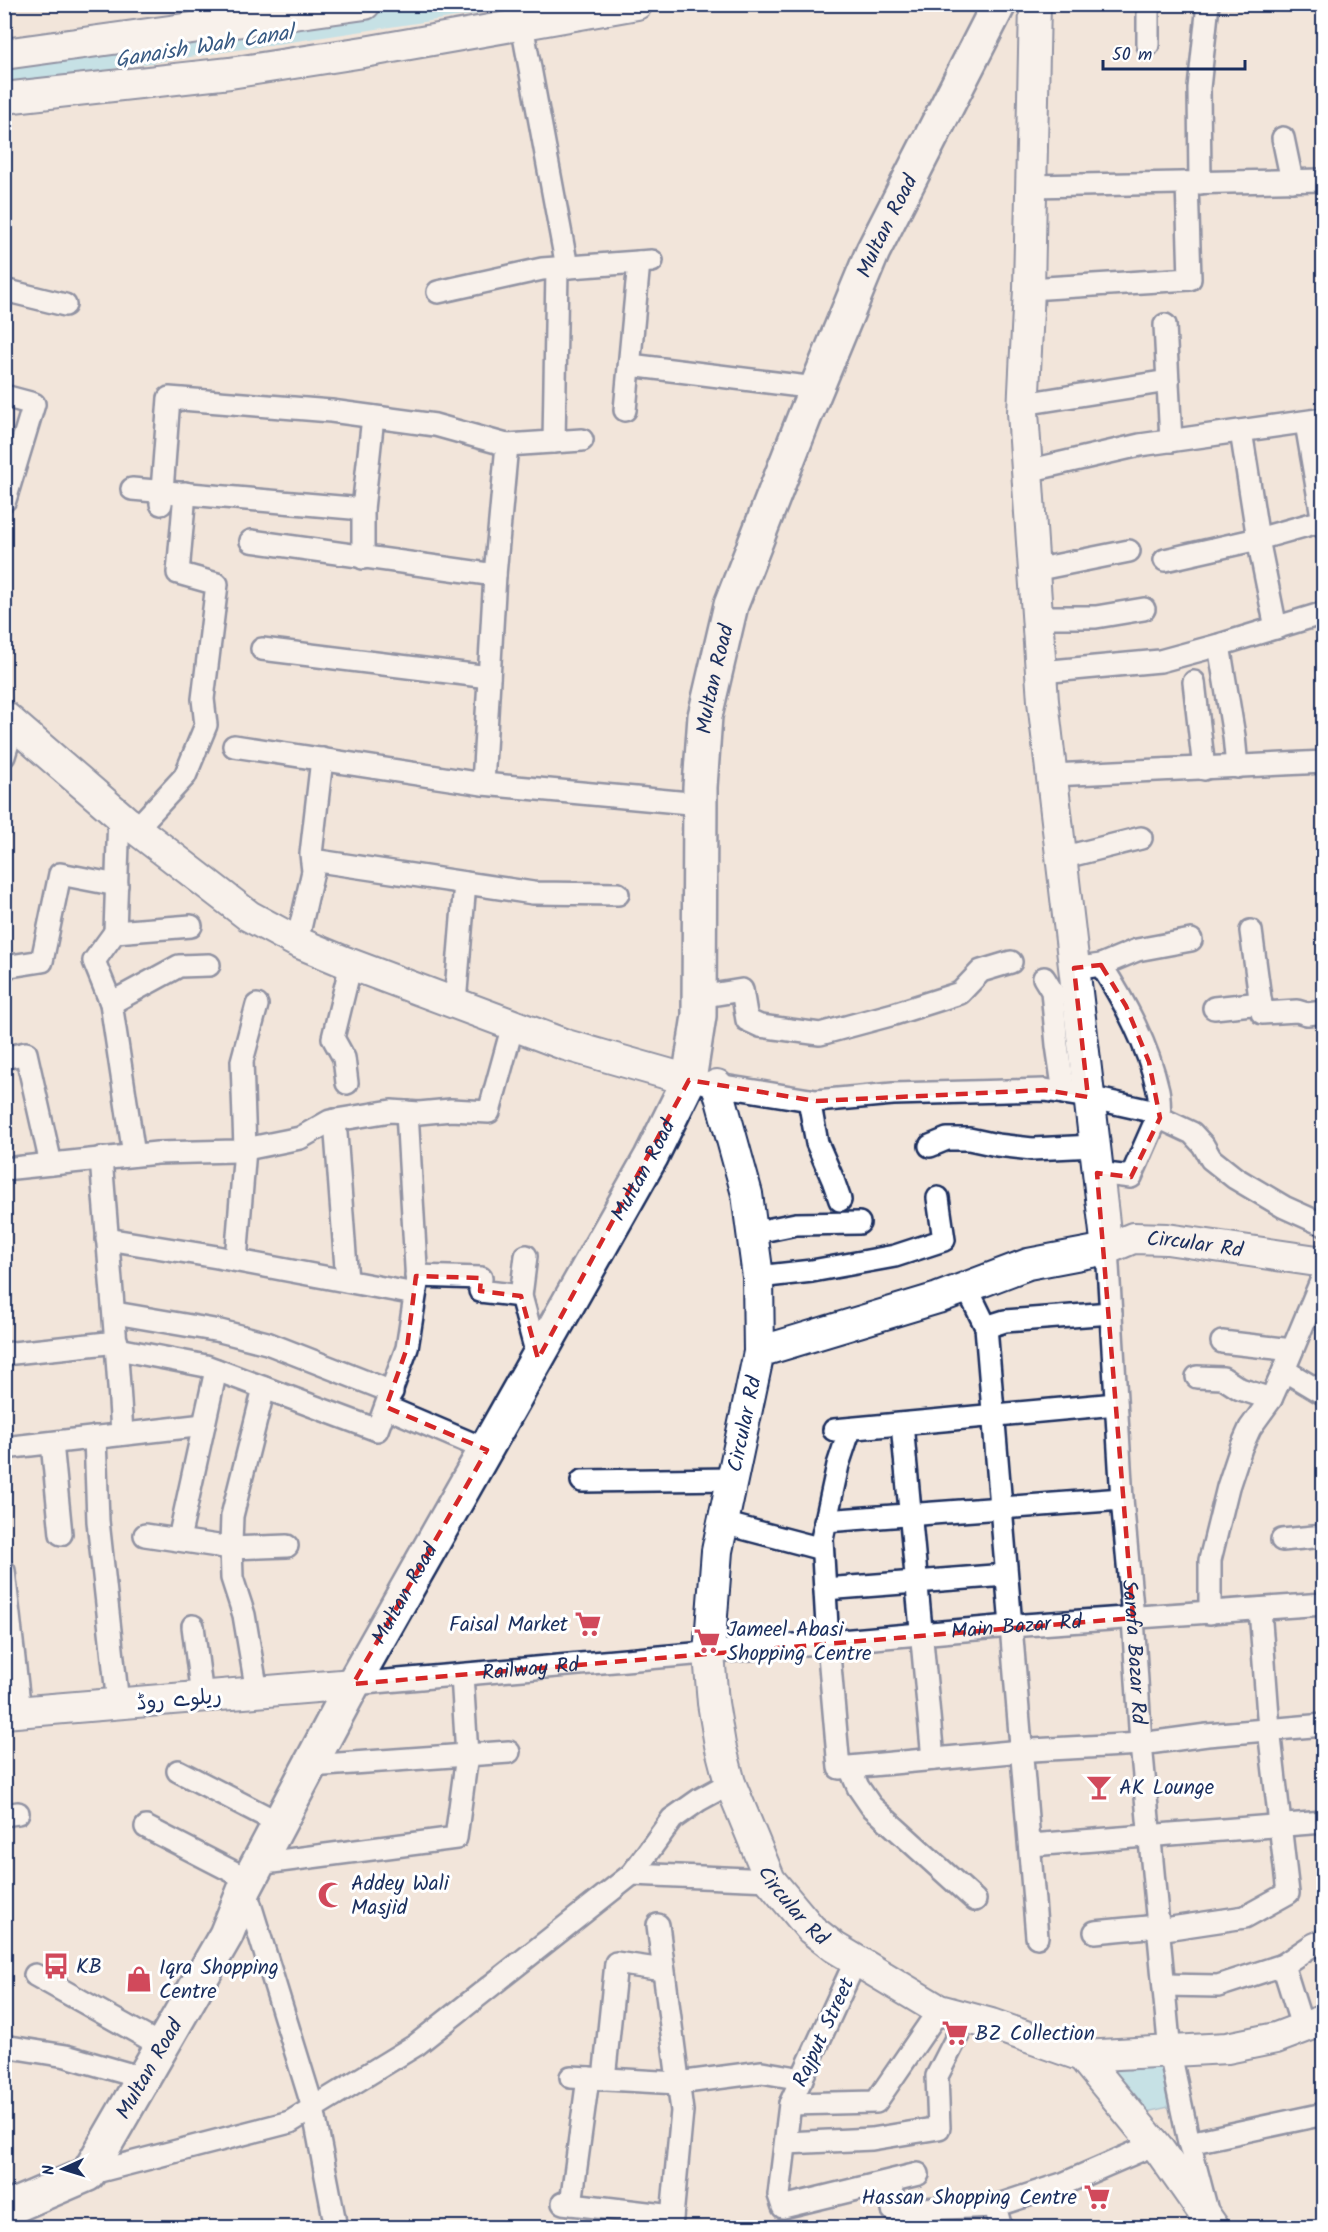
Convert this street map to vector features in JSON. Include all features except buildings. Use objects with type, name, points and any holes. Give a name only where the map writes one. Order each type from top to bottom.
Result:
[{"type":"main road","name":"Multan Road","points":[[88,2174],[226,1935],[250,1877],[353,1684],[651,1157],[703,1082],[699,1016],[700,804],[705,716],[731,604],[873,251],[999,4]]},
{"type":"main road","points":[[4,2210],[88,2174]]},
{"type":"street","points":[[4,54],[300,9],[365,4]]},
{"type":"street","points":[[4,98],[230,73],[637,4]]},
{"type":"street","points":[[1035,4],[1029,290],[1023,404],[1041,672],[1061,858],[1088,967],[1076,1095]]},
{"type":"street","points":[[1148,4],[1148,45]]},
{"type":"street","points":[[1029,290],[1190,279],[1199,88],[1208,4]]},
{"type":"street","points":[[522,25],[562,267],[554,442]]},
{"type":"street","points":[[1283,138],[1292,181]]},
{"type":"street","points":[[1030,186],[1323,180]]},
{"type":"street","points":[[438,292],[542,269],[645,262],[626,410]]},
{"type":"street","points":[[4,290],[65,305]]},
{"type":"street","points":[[1165,325],[1171,441]]},
{"type":"street","points":[[630,365],[816,388]]},
{"type":"street","points":[[1023,404],[1168,381]]},
{"type":"street","points":[[4,396],[34,404],[4,500]]},
{"type":"street","points":[[162,497],[169,398],[331,411],[435,425],[507,445],[582,440]]},
{"type":"street","points":[[363,558],[363,509],[373,417]]},
{"type":"street","points":[[1027,471],[1140,445],[1315,421],[1323,524],[1165,560]]},
{"type":"street","points":[[1241,431],[1258,539],[1276,628]]},
{"type":"street","points":[[483,784],[495,575],[507,445]]},
{"type":"street","points":[[132,489],[162,497],[185,493],[363,509]]},
{"type":"street","points":[[134,1155],[111,1003],[94,961],[115,932],[117,885],[128,821],[185,776],[206,725],[203,699],[217,584],[178,573],[185,493]]},
{"type":"street","points":[[251,541],[495,575]]},
{"type":"street","points":[[1034,570],[1129,550]]},
{"type":"street","points":[[1038,617],[1096,617],[1144,609]]},
{"type":"street","points":[[1041,672],[1160,661],[1323,613]]},
{"type":"street","points":[[1219,645],[1237,767]]},
{"type":"street","points":[[262,649],[489,677]]},
{"type":"street","points":[[1194,682],[1204,769]]},
{"type":"street","points":[[9,719],[128,821],[249,916],[297,942],[351,964],[566,1045],[703,1082],[809,1100],[1033,1090],[1076,1095],[1160,1115],[1192,1133],[1211,1158],[1235,1178],[1284,1207],[1323,1225]]},
{"type":"street","points":[[4,756],[9,719]]},
{"type":"street","points":[[234,746],[483,784],[700,804]]},
{"type":"street","points":[[297,942],[313,871],[312,860],[322,759]]},
{"type":"street","points":[[1052,776],[1323,762]]},
{"type":"street","points":[[1061,858],[1141,838]]},
{"type":"street","points":[[312,860],[533,893],[618,894]]},
{"type":"street","points":[[4,966],[42,962],[60,874],[117,885]]},
{"type":"street","points":[[455,1003],[465,883]]},
{"type":"street","points":[[115,932],[191,926]]},
{"type":"street","points":[[1251,931],[1262,1013],[1323,1012]]},
{"type":"street","points":[[1088,967],[1137,950],[1191,940]]},
{"type":"street","points":[[699,997],[742,990],[747,1020],[760,1026],[820,1034],[960,993],[981,971],[1011,962]]},
{"type":"street","points":[[347,1083],[344,1059],[333,1038],[351,964]]},
{"type":"street","points":[[111,1003],[179,966],[209,965]]},
{"type":"street","points":[[930,1146],[946,1139],[969,1139],[997,1146],[1096,1159],[1131,1177],[1160,1115],[1158,1090],[1126,1006],[1088,967]]},
{"type":"street","points":[[1044,978],[1052,991],[1076,1095],[1096,1159],[1107,1249]]},
{"type":"street","points":[[1214,1008],[1261,1003]]},
{"type":"street","points":[[236,1260],[245,1149],[242,1061],[256,1005]]},
{"type":"street","points":[[4,1170],[134,1155],[245,1149],[300,1138],[335,1120],[391,1111],[489,1112],[513,1025]]},
{"type":"street","points":[[4,1058],[27,1053],[51,1164]]},
{"type":"street","name":"Circular Rd","points":[[703,1082],[747,1194],[758,1277],[759,1352],[717,1551],[709,1654],[714,1713],[730,1783],[770,1880],[811,1929],[856,1960],[953,2013],[1037,2039],[1082,2056],[1170,2053],[1227,2048],[1276,2038],[1313,2024]]},
{"type":"street","points":[[809,1100],[817,1143],[840,1200]]},
{"type":"street","points":[[4,1354],[117,1346],[216,1370],[378,1430],[407,1348],[416,1285],[407,1112]]},
{"type":"street","points":[[335,1120],[347,1281]]},
{"type":"street","points":[[101,1158],[115,1313],[122,1434]]},
{"type":"street","points":[[758,1277],[812,1271],[895,1256],[944,1240],[938,1198]]},
{"type":"street","points":[[752,1233],[796,1224],[859,1223]]},
{"type":"street","name":"Circular Rd","points":[[759,1352],[896,1312],[1028,1264],[1107,1249],[1133,1238],[1167,1239],[1323,1262]]},
{"type":"street","points":[[107,1239],[347,1281],[416,1285],[481,1278],[480,1291],[521,1296]]},
{"type":"street","name":"Sarafa Bazar Rd","points":[[1107,1249],[1122,1499],[1133,1617],[1141,1744],[1170,2053],[1189,2143],[1212,2223]]},
{"type":"street","points":[[526,1256],[521,1296],[538,1359]]},
{"type":"street","points":[[1210,1613],[1210,1560],[1228,1487],[1245,1438],[1271,1399],[1323,1274]]},
{"type":"street","points":[[967,1288],[987,1327],[1037,1936]]},
{"type":"street","points":[[987,1327],[1005,1321],[1111,1312]]},
{"type":"street","points":[[115,1313],[220,1331],[267,1343],[487,1449]]},
{"type":"street","points":[[1222,1342],[1292,1350]]},
{"type":"street","points":[[179,1539],[216,1370]]},
{"type":"street","points":[[1284,1370],[1323,1394]]},
{"type":"street","points":[[1197,1377],[1223,1378],[1240,1389],[1271,1399]]},
{"type":"street","points":[[257,1692],[244,1615],[232,1578],[231,1548],[232,1516],[264,1388]]},
{"type":"street","points":[[1116,1404],[842,1430],[822,1549],[839,1768],[1022,1751],[1141,1744],[1323,1725]]},
{"type":"street","points":[[902,1424],[933,1759]]},
{"type":"street","points":[[4,1448],[204,1425]]},
{"type":"street","points":[[95,1437],[98,1521],[118,1704]]},
{"type":"street","points":[[52,1443],[61,1534]]},
{"type":"street","points":[[582,1481],[733,1479]]},
{"type":"street","points":[[825,1521],[1122,1499]]},
{"type":"street","points":[[723,1523],[822,1549]]},
{"type":"street","points":[[145,1535],[231,1548],[287,1546]]},
{"type":"street","points":[[1282,1540],[1323,1536]]},
{"type":"street","points":[[4,1571],[12,1712]]},
{"type":"street","points":[[825,1589],[1006,1575]]},
{"type":"street","name":"Main Bazar Rd","points":[[709,1654],[1010,1626],[1323,1604]]},
{"type":"street","points":[[1095,1932],[1158,1928],[1245,1917],[1288,1893],[1269,1729],[1260,1609]]},
{"type":"street","points":[[193,1626],[202,1697]]},
{"type":"street","name":"Railway Rd","points":[[353,1684],[709,1654]]},
{"type":"street","points":[[146,1827],[250,1877],[456,1838],[466,1755],[462,1675]]},
{"type":"street","name":"ریلوے روڈ","points":[[12,1712],[353,1684]]},
{"type":"street","points":[[310,1766],[509,1752]]},
{"type":"street","points":[[850,1767],[858,1787],[871,1806],[975,1900]]},
{"type":"street","points":[[178,1771],[279,1822]]},
{"type":"street","points":[[88,2174],[290,2122],[313,2108],[416,2045],[632,1875],[672,1819],[699,1800],[730,1783]]},
{"type":"street","points":[[1031,1845],[1323,1822]]},
{"type":"street","points":[[632,1875],[770,1880]]},
{"type":"street","points":[[250,1877],[313,2108],[336,2228]]},
{"type":"street","points":[[658,1925],[682,2110],[671,2222],[567,2204],[588,2078],[616,1963],[663,1970]]},
{"type":"street","points":[[1164,1985],[1218,1986],[1283,1965],[1323,1940]]},
{"type":"street","name":"Rajput Street","points":[[856,1960],[790,2104],[779,2195],[783,2207],[891,2181]]},
{"type":"street","points":[[1283,1965],[1313,2024]]},
{"type":"street","points":[[35,1975],[162,2046]]},
{"type":"street","points":[[786,2143],[872,2139],[939,2128],[937,2076],[953,2013]]},
{"type":"street","name":"Rajput Street","points":[[790,2104],[876,2102],[953,2013]]},
{"type":"street","points":[[4,2046],[66,2056],[143,2078]]},
{"type":"street","points":[[1082,2056],[1155,2144],[1212,2223]]},
{"type":"street","points":[[588,2078],[678,2083],[762,2072],[802,2079]]},
{"type":"street","points":[[1189,2143],[1323,2114]]},
{"type":"street","points":[[918,2174],[891,2181],[893,2210],[995,2206],[1065,2183],[1155,2144]]},
{"type":"street","points":[[995,2206],[1001,2228]]},
{"type":"highlighted area","points":[[1101,965],[1126,1006],[1149,1062],[1160,1118],[1131,1177],[1097,1173],[1133,1618],[353,1684],[487,1450],[386,1407],[407,1348],[416,1276],[481,1278],[480,1291],[521,1296],[538,1359],[689,1080],[816,1101],[1045,1090],[1088,1097],[1074,968]]},
{"type":"water","points":[[1100,2062],[1165,2064],[1173,2106],[1138,2114]]},
{"type":"waterway","name":"Ganaish Wah Canal","points":[[4,75],[475,4]]},
{"type":"place","name":"Faisal Market","points":[[588,1624]]},
{"type":"place","name":"Jameel Abasi Shopping Centre","points":[[707,1641]]},
{"type":"place","name":"AK Lounge","points":[[1099,1787]]},
{"type":"place","name":"Addey Wali Masjid","points":[[331,1895]]},
{"type":"place","name":"KB","points":[[56,1966]]},
{"type":"place","name":"Iqra Shopping Centre","points":[[139,1979]]},
{"type":"place","name":"BZ Collection","points":[[955,2033]]},
{"type":"place","name":"Hassan Shopping Centre","points":[[1097,2197]]}]
